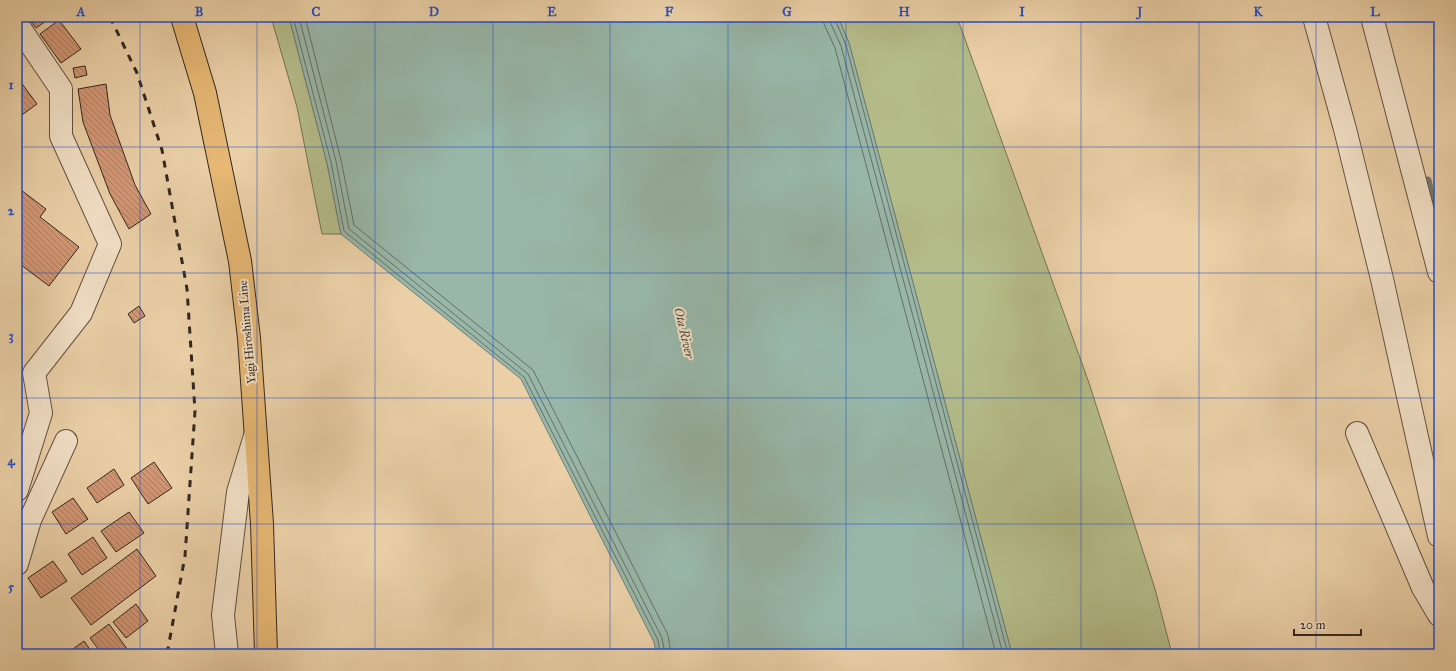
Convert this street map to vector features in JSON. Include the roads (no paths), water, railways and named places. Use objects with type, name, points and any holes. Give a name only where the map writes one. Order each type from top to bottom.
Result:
[{"type":"main road","name":"Yagi Hiroshima Line","points":[[182,17],[205,93],[240,261],[249,338],[262,524],[266,654]]},
{"type":"street","points":[[1314,17],[1345,130],[1382,279],[1439,536]]},
{"type":"street","points":[[1372,17],[1439,272]]},
{"type":"street","points":[[17,24],[61,90],[61,136],[110,244],[81,313],[34,373],[41,413],[26,442],[17,490]]},
{"type":"street","points":[[1356,433],[1423,588],[1439,615]]},
{"type":"street","points":[[227,654],[223,615],[238,492],[256,434]]},
{"type":"street","points":[[17,564],[30,520],[66,441]]},
{"type":"water","name":"Ota River","points":[[289,17],[838,17],[849,43],[1012,654],[656,654],[654,642],[521,379],[341,234],[327,163]]},
{"type":"waterway","points":[[1428,180],[1439,228]]},
{"type":"railway","points":[[110,17],[137,73],[162,150],[187,289],[195,411],[185,556],[167,654]]}]
